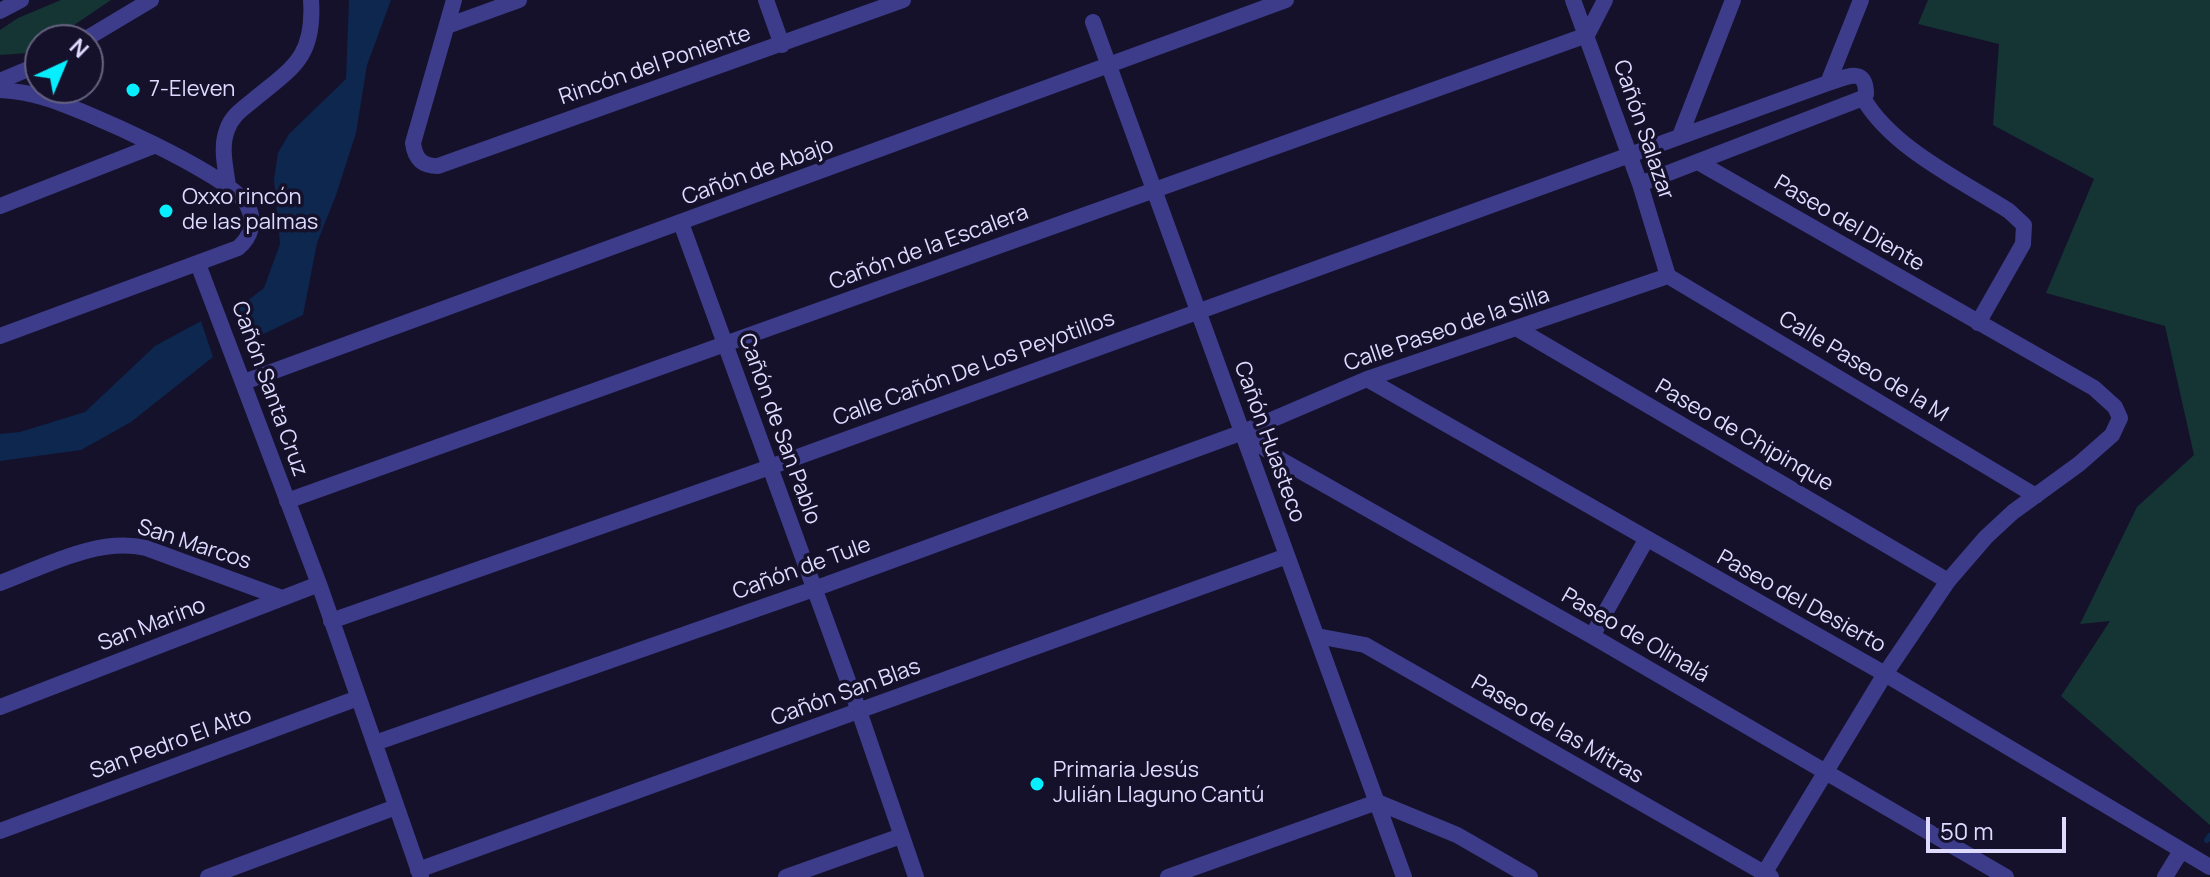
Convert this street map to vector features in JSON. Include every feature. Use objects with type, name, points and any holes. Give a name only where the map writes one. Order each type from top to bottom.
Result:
[{"type":"street","points":[[0,11],[21,0]]},
{"type":"street","points":[[104,28],[151,0]]},
{"type":"street","points":[[228,186],[224,149],[226,131],[234,116],[293,67],[308,48],[311,0]]},
{"type":"street","points":[[447,26],[454,0]]},
{"type":"street","points":[[447,26],[519,0]]},
{"type":"street","points":[[766,0],[782,45]]},
{"type":"street","name":"Rincón del Poniente","points":[[447,26],[413,143],[414,153],[421,162],[438,166],[903,0]]},
{"type":"street","name":"Cañón de Abajo","points":[[244,382],[1286,0]]},
{"type":"street","name":"Cañón Salazar","points":[[1573,0],[1640,184],[1668,276]]},
{"type":"street","points":[[1587,35],[1605,0]]},
{"type":"street","points":[[1680,136],[1733,0]]},
{"type":"street","points":[[1828,83],[1861,0]]},
{"type":"street","name":"Cañón Huasteco","points":[[1093,22],[1404,877]]},
{"type":"street","name":"Cañón de la Escalera","points":[[287,501],[1587,35]]},
{"type":"street","points":[[0,81],[24,71]]},
{"type":"street","name":"Calle Cañón De Los Peyotillos","points":[[331,621],[770,467],[1828,83],[1852,75],[1861,77],[1867,86],[1863,98]]},
{"type":"street","points":[[0,90],[44,97],[156,145],[228,186],[246,203],[251,217],[251,231],[238,248],[0,336]]},
{"type":"street","points":[[1640,184],[1863,98],[1874,117],[1892,136],[2009,211],[2024,225],[2023,244],[1978,323]]},
{"type":"street","points":[[0,206],[156,145]]},
{"type":"street","name":"Paseo del Diente","points":[[1698,162],[2094,388],[2115,407],[2120,418],[2112,435],[2036,496]]},
{"type":"street","name":"Cañón de San Pablo","points":[[681,223],[859,711],[916,877]]},
{"type":"street","name":"Cañón Santa Cruz","points":[[198,264],[319,584],[420,874]]},
{"type":"street","name":"Calle Paseo de la Silla","points":[[1243,432],[1367,379],[1668,276]]},
{"type":"street","name":"Calle Paseo de la M","points":[[1668,276],[2036,496]]},
{"type":"street","name":"Paseo de Chipinque","points":[[1518,329],[1948,581]]},
{"type":"street","name":"Paseo del Desierto","points":[[1367,379],[1885,674],[2210,867]]},
{"type":"street","name":"Cañón de Tule","points":[[375,743],[814,589],[1243,432]]},
{"type":"street","name":"Paseo de Olinalá","points":[[1243,432],[1281,460],[1592,636],[2006,877]]},
{"type":"street","points":[[1765,876],[1885,674],[1948,581],[1986,537],[2036,496]]},
{"type":"street","points":[[1592,636],[1646,540]]},
{"type":"street","name":"San Marcos","points":[[0,583],[105,545],[125,543],[282,598]]},
{"type":"street","name":"Cañón San Blas","points":[[420,874],[1287,556]]},
{"type":"street","name":"San Marino","points":[[0,707],[319,584]]},
{"type":"street","name":"Paseo de las Mitras","points":[[1317,636],[1365,645],[1765,876]]},
{"type":"street","name":"San Pedro El Alto","points":[[0,831],[358,698]]},
{"type":"street","points":[[1168,877],[1377,802],[1443,828],[1530,877]]},
{"type":"street","points":[[208,877],[396,807]]},
{"type":"street","points":[[786,877],[901,836]]},
{"type":"street","points":[[2165,877],[2181,851]]},
{"type":"green space","points":[[61,0],[111,0],[76,24],[24,24],[24,53],[0,55],[0,30],[18,18]]},
{"type":"green space","points":[[1928,0],[2210,0],[2210,825],[2061,696],[2110,621],[2080,624],[2137,507],[2194,455],[2165,326],[2046,293],[2094,179],[1993,125],[1999,44],[1918,24]]},
{"type":"water","points":[[349,0],[391,0],[367,65],[356,133],[317,243],[303,315],[251,340],[239,307],[264,288],[280,244],[274,179],[278,153],[289,134],[346,79]]},
{"type":"water","points":[[201,321],[213,357],[131,422],[81,450],[0,461],[0,434],[20,432],[85,412],[155,346]]},
{"type":"waterway","points":[[2207,840],[2210,836]]},
{"type":"place","name":"7-Eleven","points":[[133,90]]},
{"type":"place","name":"Oxxo rincón de las palmas","points":[[166,211]]},
{"type":"place","name":"Primaria Jesús Julián Llaguno Cantú","points":[[1037,784]]}]
